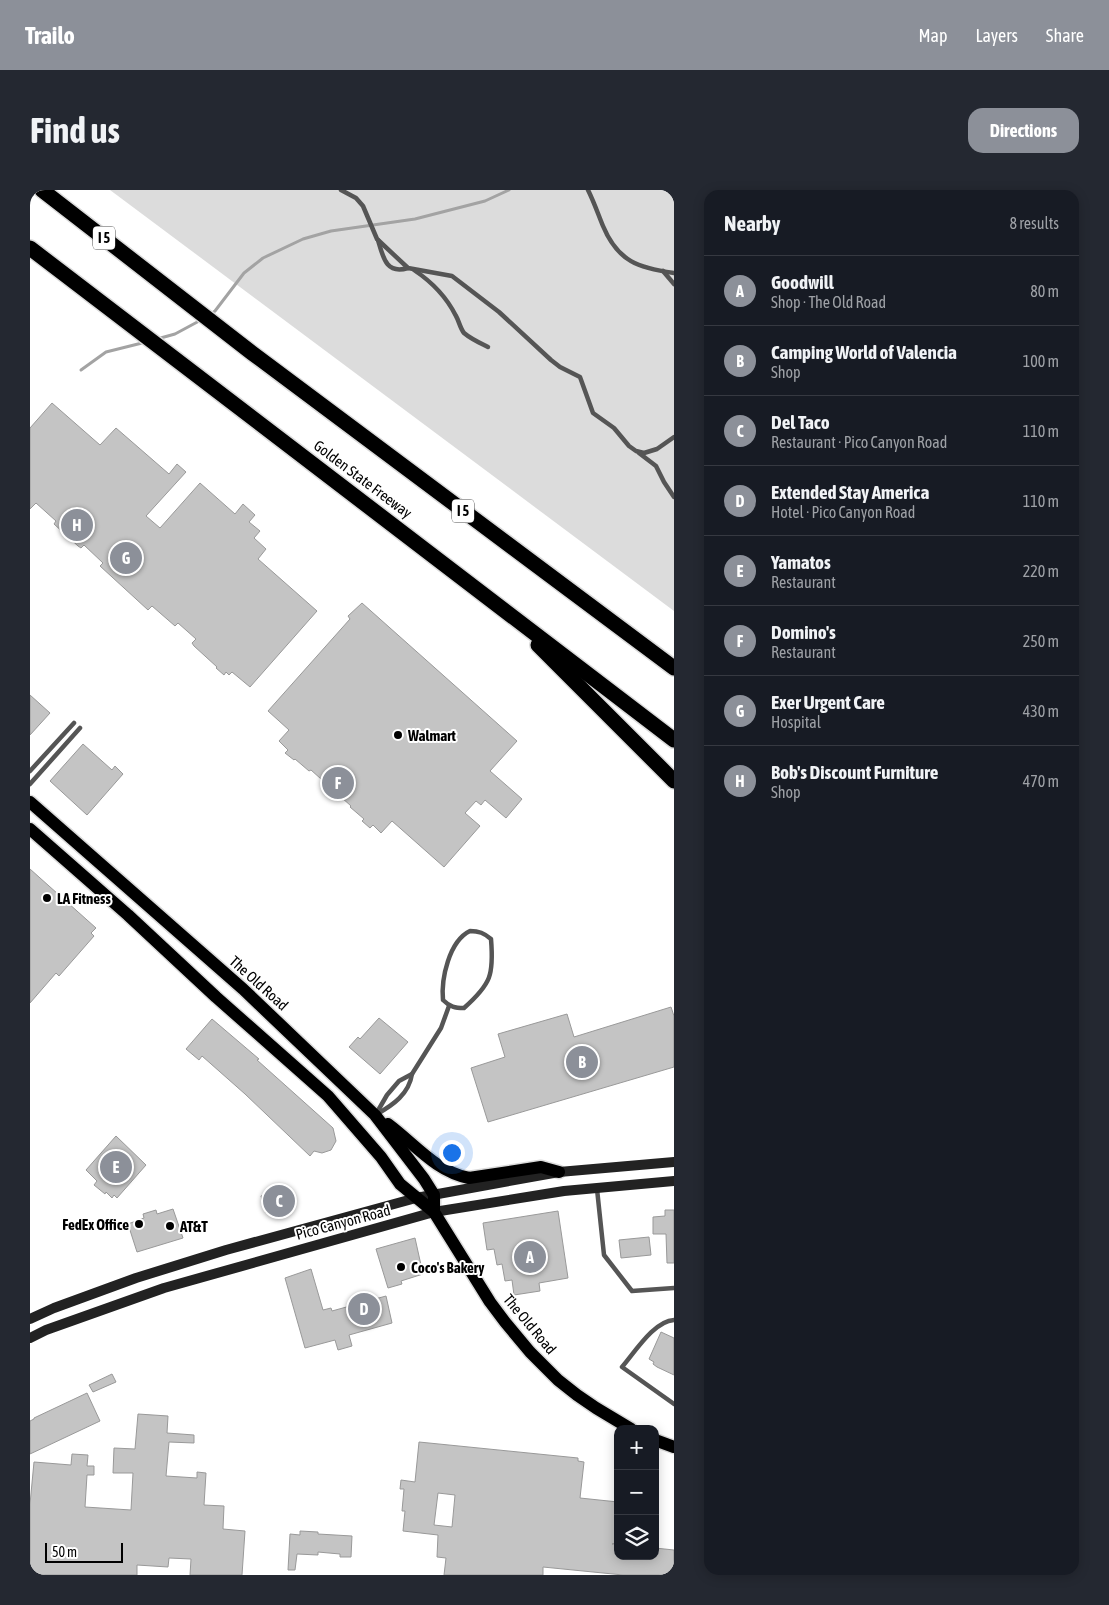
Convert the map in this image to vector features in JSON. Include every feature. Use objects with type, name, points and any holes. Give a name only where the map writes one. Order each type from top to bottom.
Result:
[{"type":"highway","name":"I 5","points":[[42,190],[252,353],[674,668]]},
{"type":"highway","name":"Golden State Freeway","points":[[30,248],[674,740]]},
{"type":"highway","points":[[500,606],[635,744],[674,781]]},
{"type":"main road","name":"The Old Road","points":[[30,802],[243,989],[375,1115],[424,1178],[434,1195]]},
{"type":"main road","name":"The Old Road","points":[[30,829],[328,1096],[381,1157],[400,1184],[434,1212],[490,1302],[521,1343],[577,1395],[624,1425]]},
{"type":"main road","points":[[375,1115],[407,1138],[438,1166],[459,1176],[469,1178],[540,1168],[559,1172]]},
{"type":"main road","name":"Pico Canyon Road","points":[[30,1319],[54,1308],[136,1278],[226,1250],[416,1198],[559,1172],[674,1162]]},
{"type":"main road","name":"Pico Canyon Road","points":[[30,1338],[46,1330],[164,1288],[434,1212],[564,1191],[674,1181]]},
{"type":"main road","points":[[434,1195],[434,1212]]},
{"type":"main road","points":[[659,1442],[674,1448]]},
{"type":"lane","points":[[341,190],[356,198],[363,206],[386,264],[393,269],[427,270],[452,276],[499,312],[560,368],[580,377],[593,413],[614,428],[629,446],[656,466],[674,497]]},
{"type":"lane","points":[[588,190],[611,241],[622,255],[650,270],[674,273]]},
{"type":"lane","points":[[377,239],[410,269],[440,292],[456,315],[461,330],[466,335],[488,347]]},
{"type":"lane","points":[[663,271],[674,284]]},
{"type":"lane","points":[[636,451],[644,453],[657,449],[674,437]]},
{"type":"lane","points":[[30,771],[74,723]]},
{"type":"lane","points":[[30,784],[80,728]]},
{"type":"lane","points":[[470,931],[478,931],[485,934],[491,940],[493,957],[489,981],[480,994],[464,1008],[449,1006],[443,1000],[442,987],[449,959],[457,940],[462,934],[470,931]]},
{"type":"lane","points":[[375,1115],[396,1102],[410,1084],[412,1074],[441,1028],[449,1006]]},
{"type":"lane","points":[[375,1115],[387,1095],[399,1081],[412,1074]]},
{"type":"lane","points":[[597,1187],[604,1255],[632,1291],[674,1288]]},
{"type":"lane","points":[[674,1320],[668,1320],[659,1324],[622,1367],[674,1404]]},
{"type":"shaded area","points":[[110,190],[674,190],[674,611]]},
{"type":"building","points":[[52,403],[100,445],[116,428],[169,474],[177,464],[186,472],[146,516],[160,528],[200,483],[235,514],[243,504],[255,515],[249,522],[260,531],[254,538],[266,549],[258,559],[317,611],[250,687],[232,672],[229,675],[226,672],[224,675],[216,668],[194,646],[192,643],[196,639],[178,623],[175,626],[152,606],[148,610],[100,566],[103,563],[84,545],[81,548],[78,546],[54,524],[56,521],[36,503],[30,509],[30,428]]},
{"type":"building","name":"Walmart","points":[[362,603],[517,741],[490,771],[522,799],[506,818],[485,800],[481,805],[476,801],[465,813],[480,826],[444,867],[392,821],[381,833],[373,825],[370,828],[351,806],[311,770],[309,771],[285,753],[288,750],[279,741],[289,730],[268,711],[350,619],[348,616]]},
{"type":"building","points":[[30,695],[50,713],[30,735]]},
{"type":"building","points":[[83,744],[112,770],[115,766],[123,774],[87,815],[50,781]]},
{"type":"building","name":"LA Fitness","points":[[30,869],[96,928],[91,933],[94,936],[59,976],[56,973],[30,1003]]},
{"type":"building","points":[[671,1007],[674,1016],[674,1067],[488,1122],[471,1068],[505,1057],[498,1034],[567,1014],[574,1037]]},
{"type":"building","points":[[379,1018],[408,1042],[380,1074],[349,1047],[358,1037],[360,1039]]},
{"type":"building","points":[[212,1019],[259,1059],[257,1060],[333,1128],[336,1141],[331,1150],[322,1153],[314,1151],[310,1156],[202,1056],[199,1060],[186,1049]]},
{"type":"building","points":[[116,1136],[146,1165],[117,1198],[114,1195],[112,1198],[94,1185],[97,1181],[86,1170]]},
{"type":"building","points":[[289,1189],[294,1205],[266,1213],[261,1196]]},
{"type":"building","points":[[173,1209],[183,1238],[137,1252],[128,1224],[144,1218],[143,1214],[156,1210],[157,1214]]},
{"type":"building","points":[[665,1210],[674,1210],[674,1263],[667,1263],[666,1234],[653,1234],[653,1217],[665,1216]]},
{"type":"building","points":[[558,1211],[568,1278],[539,1283],[540,1291],[514,1295],[512,1280],[505,1281],[502,1264],[497,1265],[494,1249],[487,1250],[483,1223]]},
{"type":"building","points":[[649,1237],[651,1255],[621,1258],[619,1240]]},
{"type":"building","name":"Coco's Bakery","points":[[415,1238],[423,1274],[401,1281],[402,1284],[388,1288],[376,1249]]},
{"type":"building","points":[[311,1269],[323,1310],[331,1308],[332,1311],[386,1296],[392,1323],[349,1335],[352,1346],[338,1350],[335,1340],[305,1348],[285,1278]]},
{"type":"building","points":[[661,1332],[674,1338],[674,1375],[657,1367],[649,1359]]},
{"type":"building","points":[[112,1374],[116,1382],[93,1392],[89,1385]]},
{"type":"building","points":[[87,1393],[100,1421],[30,1454],[30,1421]]},
{"type":"building","points":[[138,1414],[168,1416],[167,1433],[194,1435],[194,1443],[169,1442],[166,1476],[197,1478],[197,1472],[206,1473],[204,1505],[224,1506],[223,1529],[245,1531],[242,1575],[190,1575],[191,1559],[169,1558],[168,1567],[137,1565],[137,1575],[30,1575],[30,1504],[34,1462],[71,1465],[72,1454],[88,1455],[87,1466],[94,1466],[94,1475],[87,1475],[85,1507],[131,1510],[133,1473],[113,1473],[114,1448],[135,1449]]},
{"type":"building","points":[[419,1442],[578,1458],[578,1461],[584,1462],[580,1498],[614,1502],[614,1543],[612,1544],[614,1544],[614,1560],[659,1560],[659,1548],[674,1550],[674,1575],[623,1575],[543,1567],[543,1575],[444,1575],[446,1558],[437,1557],[438,1535],[403,1531],[405,1511],[402,1511],[404,1489],[400,1489],[401,1480],[415,1482]],"holes":[[[438,1493],[455,1495],[452,1527],[434,1525]]]},
{"type":"building","points":[[300,1531],[352,1536],[351,1557],[340,1557],[340,1554],[318,1552],[318,1555],[297,1554],[295,1570],[288,1570],[290,1534],[300,1535]]},
{"type":"waterway","points":[[211,314],[244,273],[263,258],[303,239],[331,231],[415,219],[485,201],[509,190]]},
{"type":"waterway","points":[[157,339],[175,334],[201,320]]},
{"type":"waterway","points":[[81,370],[106,352],[146,342]]},
{"type":"place","name":"Bob's Discount Furniture","points":[[77,525]]},
{"type":"place","name":"Exer Urgent Care","points":[[126,558]]},
{"type":"place","name":"Walmart","points":[[398,735]]},
{"type":"place","name":"Domino's","points":[[338,783]]},
{"type":"place","name":"LA Fitness","points":[[47,898]]},
{"type":"place","name":"Camping World of Valencia","points":[[582,1062]]},
{"type":"place","name":"Yamatos","points":[[116,1167]]},
{"type":"place","name":"Del Taco","points":[[279,1201]]},
{"type":"place","name":"FedEx Office","points":[[139,1224]]},
{"type":"place","name":"AT&T","points":[[170,1226]]},
{"type":"place","name":"Goodwill","points":[[530,1257]]},
{"type":"place","name":"Coco's Bakery","points":[[401,1267]]},
{"type":"place","name":"Extended Stay America","points":[[364,1309]]}]
